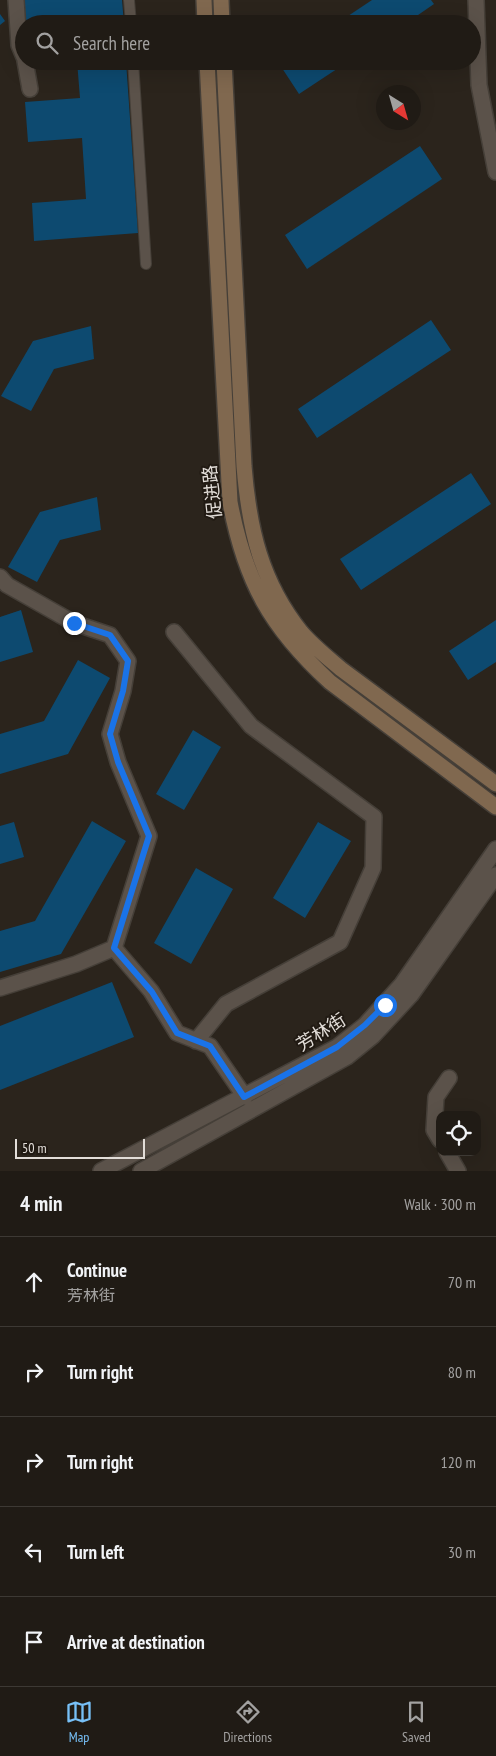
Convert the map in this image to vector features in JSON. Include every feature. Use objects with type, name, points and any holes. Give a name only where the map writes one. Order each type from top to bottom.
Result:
[{"type":"main road","points":[[204,0],[205,15]]},
{"type":"main road","points":[[221,0],[222,15]]},
{"type":"main road","name":"促进路","points":[[207,70],[228,476],[230,502],[236,535],[245,564],[258,594],[271,616],[308,662],[330,682],[496,807]]},
{"type":"main road","name":"促进路","points":[[224,70],[245,484],[252,532],[260,559],[285,609],[318,650],[496,784]]},
{"type":"street","points":[[16,0],[17,15]]},
{"type":"street","points":[[476,0],[477,15]]},
{"type":"street","points":[[27,70],[30,89]]},
{"type":"street","points":[[478,70],[479,85],[496,172]]},
{"type":"street","points":[[0,577],[7,585],[74,623],[110,635],[128,661],[123,691],[110,734],[118,762],[149,836],[114,948],[76,964],[0,988]]},
{"type":"street","points":[[174,632],[250,726],[374,817],[373,868],[340,942],[226,1004],[196,1041]]},
{"type":"street","name":"芳林街","points":[[102,1171],[337,1047],[365,1025],[402,984],[496,849]]},
{"type":"street","points":[[141,1171],[347,1057],[373,1036],[411,995],[496,875]]},
{"type":"street","points":[[114,948],[152,992],[177,1033],[210,1046],[244,1097]]},
{"type":"street","points":[[436,1133],[434,1130],[436,1096],[449,1078]]},
{"type":"street","points":[[449,1156],[458,1171]]},
{"type":"lane","points":[[129,0],[130,15]]},
{"type":"lane","points":[[134,70],[146,264]]},
{"type":"building","points":[[23,0],[122,0],[123,15],[24,15]]},
{"type":"building","points":[[372,0],[431,0],[434,4],[418,15],[350,15]]},
{"type":"building","points":[[0,14],[5,21],[0,25]]},
{"type":"building","points":[[78,70],[127,70],[138,233],[34,241],[32,203],[86,199],[82,138],[28,142],[25,102],[80,98]]},
{"type":"building","points":[[283,70],[335,70],[299,94]]},
{"type":"building","points":[[420,146],[442,179],[307,269],[285,235]]},
{"type":"building","points":[[431,320],[451,350],[317,438],[298,409]]},
{"type":"building","points":[[91,326],[94,359],[54,369],[31,411],[1,396],[33,341]]},
{"type":"building","points":[[471,473],[491,504],[361,590],[340,559]]},
{"type":"building","points":[[97,497],[101,530],[60,540],[37,582],[8,567],[40,512]]},
{"type":"building","points":[[21,610],[33,652],[0,662],[0,617]]},
{"type":"building","points":[[496,620],[496,662],[468,680],[449,651]]},
{"type":"building","points":[[78,660],[110,678],[68,754],[0,774],[0,734],[44,721]]},
{"type":"building","points":[[193,730],[221,747],[184,810],[156,794]]},
{"type":"building","points":[[92,821],[126,841],[61,954],[0,972],[0,931],[35,921]]},
{"type":"building","points":[[14,822],[24,857],[0,864],[0,826]]},
{"type":"building","points":[[318,822],[351,841],[305,918],[273,898]]},
{"type":"building","points":[[196,868],[233,889],[191,964],[154,943]]},
{"type":"building","points":[[112,982],[134,1037],[0,1090],[0,1026]]},
{"type":"route","points":[[74,623],[110,635],[128,661],[123,691],[110,734],[118,762],[149,836],[114,948],[152,992],[177,1033],[210,1046],[244,1097],[337,1047],[365,1025],[385,1005]]}]
